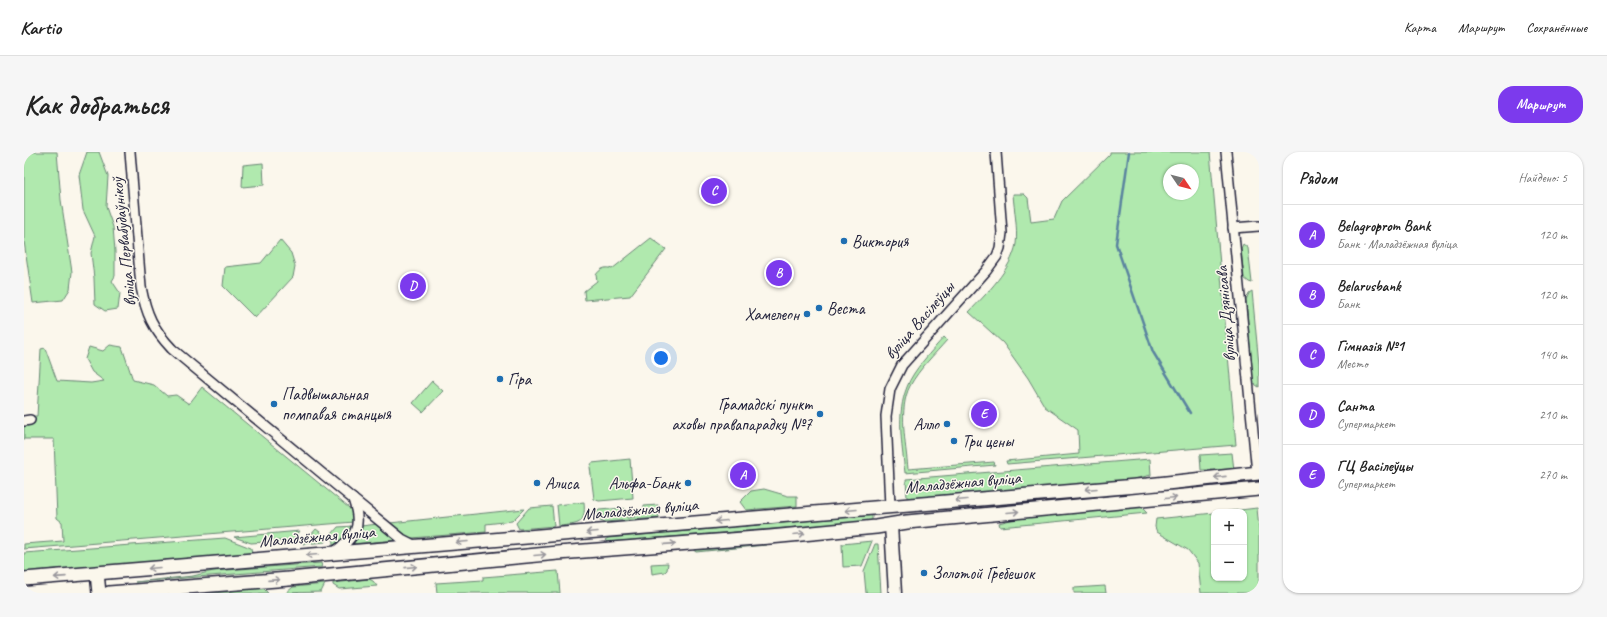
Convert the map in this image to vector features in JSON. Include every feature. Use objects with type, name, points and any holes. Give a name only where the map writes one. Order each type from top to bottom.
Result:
[{"type":"main road","name":"Маладзёжная вуліца","points":[[24,579],[1148,485],[1258,473]]},
{"type":"main road","points":[[1258,473],[1259,489]]},
{"type":"main road","points":[[1148,485],[1150,500]]},
{"type":"main road","name":"Маладзёжная вуліца","points":[[109,593],[289,579],[558,553],[778,536],[1259,489]]},
{"type":"main road","name":"вуліца Васілеўцы","points":[[890,506],[891,525]]},
{"type":"main road","points":[[97,573],[99,593]]},
{"type":"street","name":"вуліца Первабудаўнікоў","points":[[130,152],[141,286],[145,306],[151,322],[160,336],[172,349],[353,499],[402,539],[417,546]]},
{"type":"street","name":"вуліца Васілеўцы","points":[[890,506],[886,416],[890,389],[902,365],[986,271],[997,256],[1002,234],[996,152]]},
{"type":"street","name":"вуліца Дзянісава","points":[[1226,152],[1258,473]]},
{"type":"street","points":[[1233,228],[1259,226]]},
{"type":"street","points":[[333,553],[348,542],[354,534],[358,513],[353,499]]},
{"type":"street","name":"вуліца Васілеўцы","points":[[891,525],[895,593]]},
{"type":"green space","points":[[24,152],[57,152],[61,200],[72,272],[70,289],[63,300],[33,303],[24,241]]},
{"type":"green space","points":[[87,152],[99,152],[108,176],[106,207],[113,227],[115,276],[112,281],[120,293],[118,309],[105,311],[95,304],[91,253],[95,236],[83,210],[79,175]]},
{"type":"green space","points":[[1110,152],[1210,152],[1236,445],[1007,464],[1006,461],[1079,454],[1078,430],[1045,407],[1028,378],[1003,343],[969,312],[1004,272],[1013,254],[1017,232],[1013,194],[1024,194],[1028,198],[1031,222],[1054,219],[1062,201],[1110,154]]},
{"type":"green space","points":[[263,163],[264,185],[242,187],[243,165]]},
{"type":"green space","points":[[651,238],[666,249],[630,296],[585,300],[584,291],[597,281],[596,275],[599,271],[605,268],[612,269]]},
{"type":"green space","points":[[280,240],[291,253],[295,266],[293,277],[255,318],[223,286],[225,267],[261,263]]},
{"type":"green space","points":[[1243,244],[1248,248],[1252,283],[1244,278],[1241,249]]},
{"type":"green space","points":[[1252,291],[1259,365],[1259,387],[1253,383],[1246,300],[1249,293]]},
{"type":"green space","points":[[944,337],[947,340],[918,374],[906,395],[904,405],[904,427],[908,469],[994,462],[995,465],[905,473],[901,440],[901,418],[904,397],[907,387],[914,374]]},
{"type":"green space","points":[[110,345],[122,347],[133,380],[154,385],[167,396],[176,395],[189,404],[202,387],[354,512],[354,522],[24,549],[24,544],[63,541],[62,522],[57,518],[54,439],[24,439],[24,424],[32,424],[32,416],[37,416],[41,349],[45,348],[57,381],[91,383],[104,381],[92,372],[85,359],[89,347],[103,351]]},
{"type":"green space","points":[[432,381],[443,391],[423,412],[413,403]]},
{"type":"green space","points":[[1232,453],[1234,470],[1201,470],[1200,455]]},
{"type":"green space","points":[[630,459],[633,498],[599,501],[594,499],[590,467],[592,463]]},
{"type":"green space","points":[[1150,459],[1151,475],[1126,481],[907,498],[906,479]]},
{"type":"green space","points":[[764,489],[788,496],[797,496],[797,506],[746,510],[740,502],[751,491]]},
{"type":"green space","points":[[584,502],[584,515],[580,522],[572,525],[559,526],[557,505]]},
{"type":"green space","points":[[658,505],[659,518],[604,522],[600,521],[596,516],[599,510],[623,508],[626,511],[627,518],[635,517],[635,514],[644,513],[644,506]]},
{"type":"green space","points":[[552,506],[554,526],[519,529],[516,523],[529,508]]},
{"type":"green space","points":[[1138,506],[1147,513],[1000,527],[999,523],[1021,517]]},
{"type":"green space","points":[[1257,508],[1259,530],[1259,593],[1201,593],[1198,563],[1188,550],[1157,532],[1155,527],[1156,519],[1211,513],[1211,581],[1247,581],[1247,509]]},
{"type":"green space","points":[[524,509],[512,521],[486,524],[486,532],[411,538],[405,536],[390,523]]},
{"type":"green space","points":[[872,515],[872,521],[608,542],[605,540],[608,538]]},
{"type":"green space","points":[[378,524],[397,540],[351,544],[358,534],[361,526]]},
{"type":"green space","points":[[353,526],[345,538],[333,545],[332,534],[338,527]]},
{"type":"green space","points":[[316,529],[324,535],[325,542],[303,544]]},
{"type":"green space","points":[[300,531],[293,540],[251,543],[234,537]]},
{"type":"green space","points":[[225,538],[251,548],[252,553],[24,572],[24,553]]},
{"type":"green space","points":[[872,541],[862,566],[843,567],[842,544]]},
{"type":"green space","points":[[768,542],[766,545],[696,552],[692,549]]},
{"type":"green space","points":[[875,544],[878,544],[881,593],[866,593],[864,571]]},
{"type":"green space","points":[[321,563],[322,567],[135,582],[193,576],[213,571]]},
{"type":"green space","points":[[668,563],[667,570],[665,572],[652,574],[651,564]]},
{"type":"green space","points":[[558,571],[560,593],[437,593],[436,583],[483,580],[483,577]]},
{"type":"green space","points":[[369,579],[377,586],[339,589],[333,585],[333,583]]},
{"type":"green space","points":[[325,584],[321,592],[286,593],[293,587]]},
{"type":"green space","points":[[1105,586],[1106,593],[1074,593],[1074,588]]},
{"type":"green space","points":[[263,588],[268,593],[206,593]]},
{"type":"waterway","points":[[1129,152],[1116,244],[1153,352],[1190,413]]},
{"type":"place","name":"Гімназія №1","points":[[714,191]]},
{"type":"place","name":"Виктория","points":[[844,241]]},
{"type":"place","name":"Belarusbank","points":[[779,273]]},
{"type":"place","name":"Санта","points":[[413,286]]},
{"type":"place","name":"Веста","points":[[819,308]]},
{"type":"place","name":"Хамелеон","points":[[807,314]]},
{"type":"place","name":"Гіра","points":[[500,379]]},
{"type":"place","name":"Падвышальная помпавая станцыя","points":[[274,404]]},
{"type":"place","name":"Грамадскі пункт аховы правапарадку №7","points":[[820,414]]},
{"type":"place","name":"ГЦ Васілеўцы","points":[[984,414]]},
{"type":"place","name":"Алло","points":[[947,424]]},
{"type":"place","name":"Три цены","points":[[954,441]]},
{"type":"place","name":"Belagroprom Bank","points":[[743,475]]},
{"type":"place","name":"Алиса","points":[[537,483]]},
{"type":"place","name":"Альфа-Банк","points":[[688,483]]},
{"type":"place","name":"Золотой Гребешок","points":[[924,573]]}]
